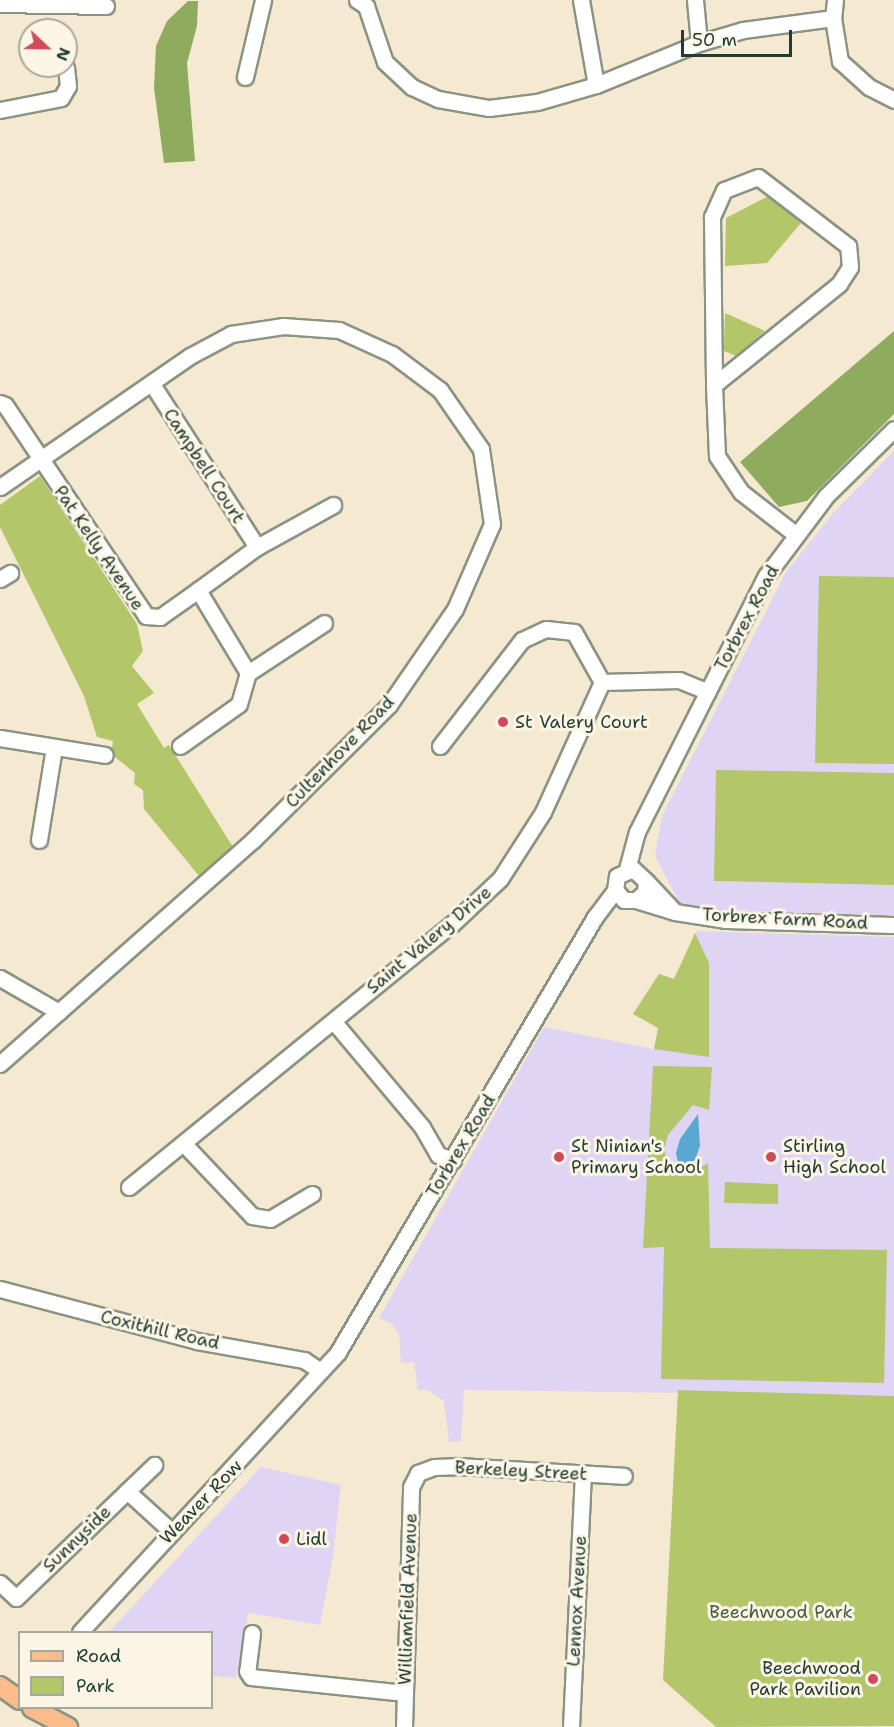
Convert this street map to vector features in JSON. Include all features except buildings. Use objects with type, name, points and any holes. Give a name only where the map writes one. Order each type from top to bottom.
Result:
[{"type":"main road","points":[[0,1686],[18,1699]]},
{"type":"main road","points":[[36,1709],[68,1727]]},
{"type":"street","points":[[245,77],[263,0]]},
{"type":"street","points":[[581,0],[596,85]]},
{"type":"street","points":[[695,0],[699,43]]},
{"type":"street","points":[[835,0],[833,18],[840,61],[869,87],[894,100]]},
{"type":"street","points":[[365,2],[385,62],[412,87],[438,99],[489,108],[537,102],[596,85],[699,43],[743,30],[833,18]]},
{"type":"street","points":[[0,4],[106,6]]},
{"type":"street","points":[[0,110],[61,98],[68,86],[67,78]]},
{"type":"street","points":[[714,385],[839,284],[850,267],[848,246],[758,177],[724,190],[712,217],[714,385],[717,456],[741,492],[795,534]]},
{"type":"street","name":"Cultenhove Road","points":[[0,487],[190,356],[231,334],[283,326],[339,330],[392,354],[440,390],[481,449],[492,524],[455,609],[389,705],[254,840],[0,1064]]},
{"type":"street","name":"Campbell Court","points":[[152,384],[257,547]]},
{"type":"street","points":[[0,403],[5,405],[39,459]]},
{"type":"street","name":"Torbrex Road","points":[[320,1370],[338,1352],[594,917],[625,897],[645,892],[637,874],[637,832],[766,576],[795,534],[826,496],[894,429]]},
{"type":"street","name":"Pat Kelly Avenue","points":[[39,459],[146,616],[160,617],[198,590]]},
{"type":"street","points":[[248,673],[198,590],[257,547],[333,505]]},
{"type":"street","points":[[180,746],[239,704],[248,673],[324,623]]},
{"type":"street","points":[[440,746],[522,640],[546,629],[574,632],[602,682],[679,680],[708,692]]},
{"type":"street","name":"Saint Valery Drive","points":[[129,1187],[334,1022],[500,879],[543,812],[602,682]]},
{"type":"street","points":[[0,738],[105,755]]},
{"type":"street","points":[[39,840],[54,747]]},
{"type":"street","name":"Torbrex Road","points":[[625,897],[617,876],[637,874]]},
{"type":"street","name":"Torbrex Farm Road","points":[[637,874],[675,912]]},
{"type":"street","name":"Torbrex Farm Road","points":[[625,897],[675,912],[726,920],[894,925]]},
{"type":"street","points":[[0,978],[59,1012]]},
{"type":"street","points":[[334,1022],[422,1127],[438,1155],[453,1160]]},
{"type":"street","points":[[184,1144],[252,1216],[270,1219],[312,1194]]},
{"type":"street","name":"Coxithill Road","points":[[0,1289],[197,1341],[304,1360],[320,1370]]},
{"type":"street","name":"Weaver Row","points":[[81,1631],[305,1391],[320,1370]]},
{"type":"street","name":"Sunnyside","points":[[0,1583],[16,1598],[154,1465]]},
{"type":"street","name":"Berkeley Street","points":[[418,1473],[434,1467],[457,1466],[624,1476]]},
{"type":"street","name":"Williamfield Avenue","points":[[404,1727],[411,1487],[418,1473]]},
{"type":"street","name":"Lennox Avenue","points":[[571,1727],[583,1474]]},
{"type":"street","points":[[127,1491],[172,1532]]},
{"type":"street","points":[[252,1633],[247,1671],[251,1677],[405,1693]]},
{"type":"shaded area","points":[[894,451],[894,915],[726,912],[680,904],[655,856],[662,816],[786,572],[833,513]]},
{"type":"shaded area","name":"Stirling High School","points":[[697,931],[894,937],[894,1396],[464,1390],[461,1441],[449,1442],[444,1401],[428,1390],[418,1390],[414,1362],[401,1363],[399,1335],[392,1324],[379,1318],[544,1027],[654,1049],[658,1028],[633,1014],[659,974],[674,979]]},
{"type":"shaded area","points":[[261,1467],[341,1485],[333,1556],[320,1625],[248,1613],[236,1678],[213,1676],[213,1631],[110,1631]]},
{"type":"green space","points":[[188,1],[198,1],[197,26],[187,63],[195,161],[164,163],[154,88],[156,46],[167,21]]},
{"type":"green space","points":[[772,194],[801,223],[767,263],[725,266],[726,218]]},
{"type":"green space","points":[[725,313],[765,331],[736,356],[724,351]]},
{"type":"green space","points":[[894,331],[894,414],[807,501],[779,507],[740,462]]},
{"type":"green space","points":[[40,476],[137,624],[143,651],[132,666],[154,693],[137,704],[164,748],[169,745],[233,847],[200,877],[144,809],[143,790],[134,784],[135,773],[111,754],[113,741],[97,737],[84,696],[0,527],[0,505]]},
{"type":"green space","points":[[819,576],[894,577],[894,764],[815,763]]},
{"type":"green space","points":[[716,770],[894,773],[894,885],[714,881]]},
{"type":"green space","points":[[695,933],[709,963],[709,1057],[654,1049],[658,1028],[633,1014],[659,974],[674,979]]},
{"type":"green space","points":[[653,1066],[712,1067],[709,1110],[693,1105],[668,1135],[664,1149],[669,1169],[679,1176],[688,1176],[708,1163],[710,1248],[887,1250],[884,1383],[661,1379],[664,1247],[643,1248]]},
{"type":"green space","points":[[725,1182],[778,1184],[778,1204],[724,1203]]},
{"type":"green space","name":"Beechwood Park","points":[[678,1390],[894,1396],[894,1726],[716,1727],[663,1680]]},
{"type":"water","points":[[698,1114],[700,1146],[695,1160],[687,1166],[678,1163],[676,1153],[680,1139]]},
{"type":"place","name":"St Valery Court","points":[[503,722]]},
{"type":"place","name":"St Ninian's Primary School","points":[[559,1157]]},
{"type":"place","name":"Stirling High School","points":[[771,1157]]},
{"type":"place","name":"Lidl","points":[[284,1539]]},
{"type":"place","name":"Beechwood Park Pavilion","points":[[873,1679]]}]
